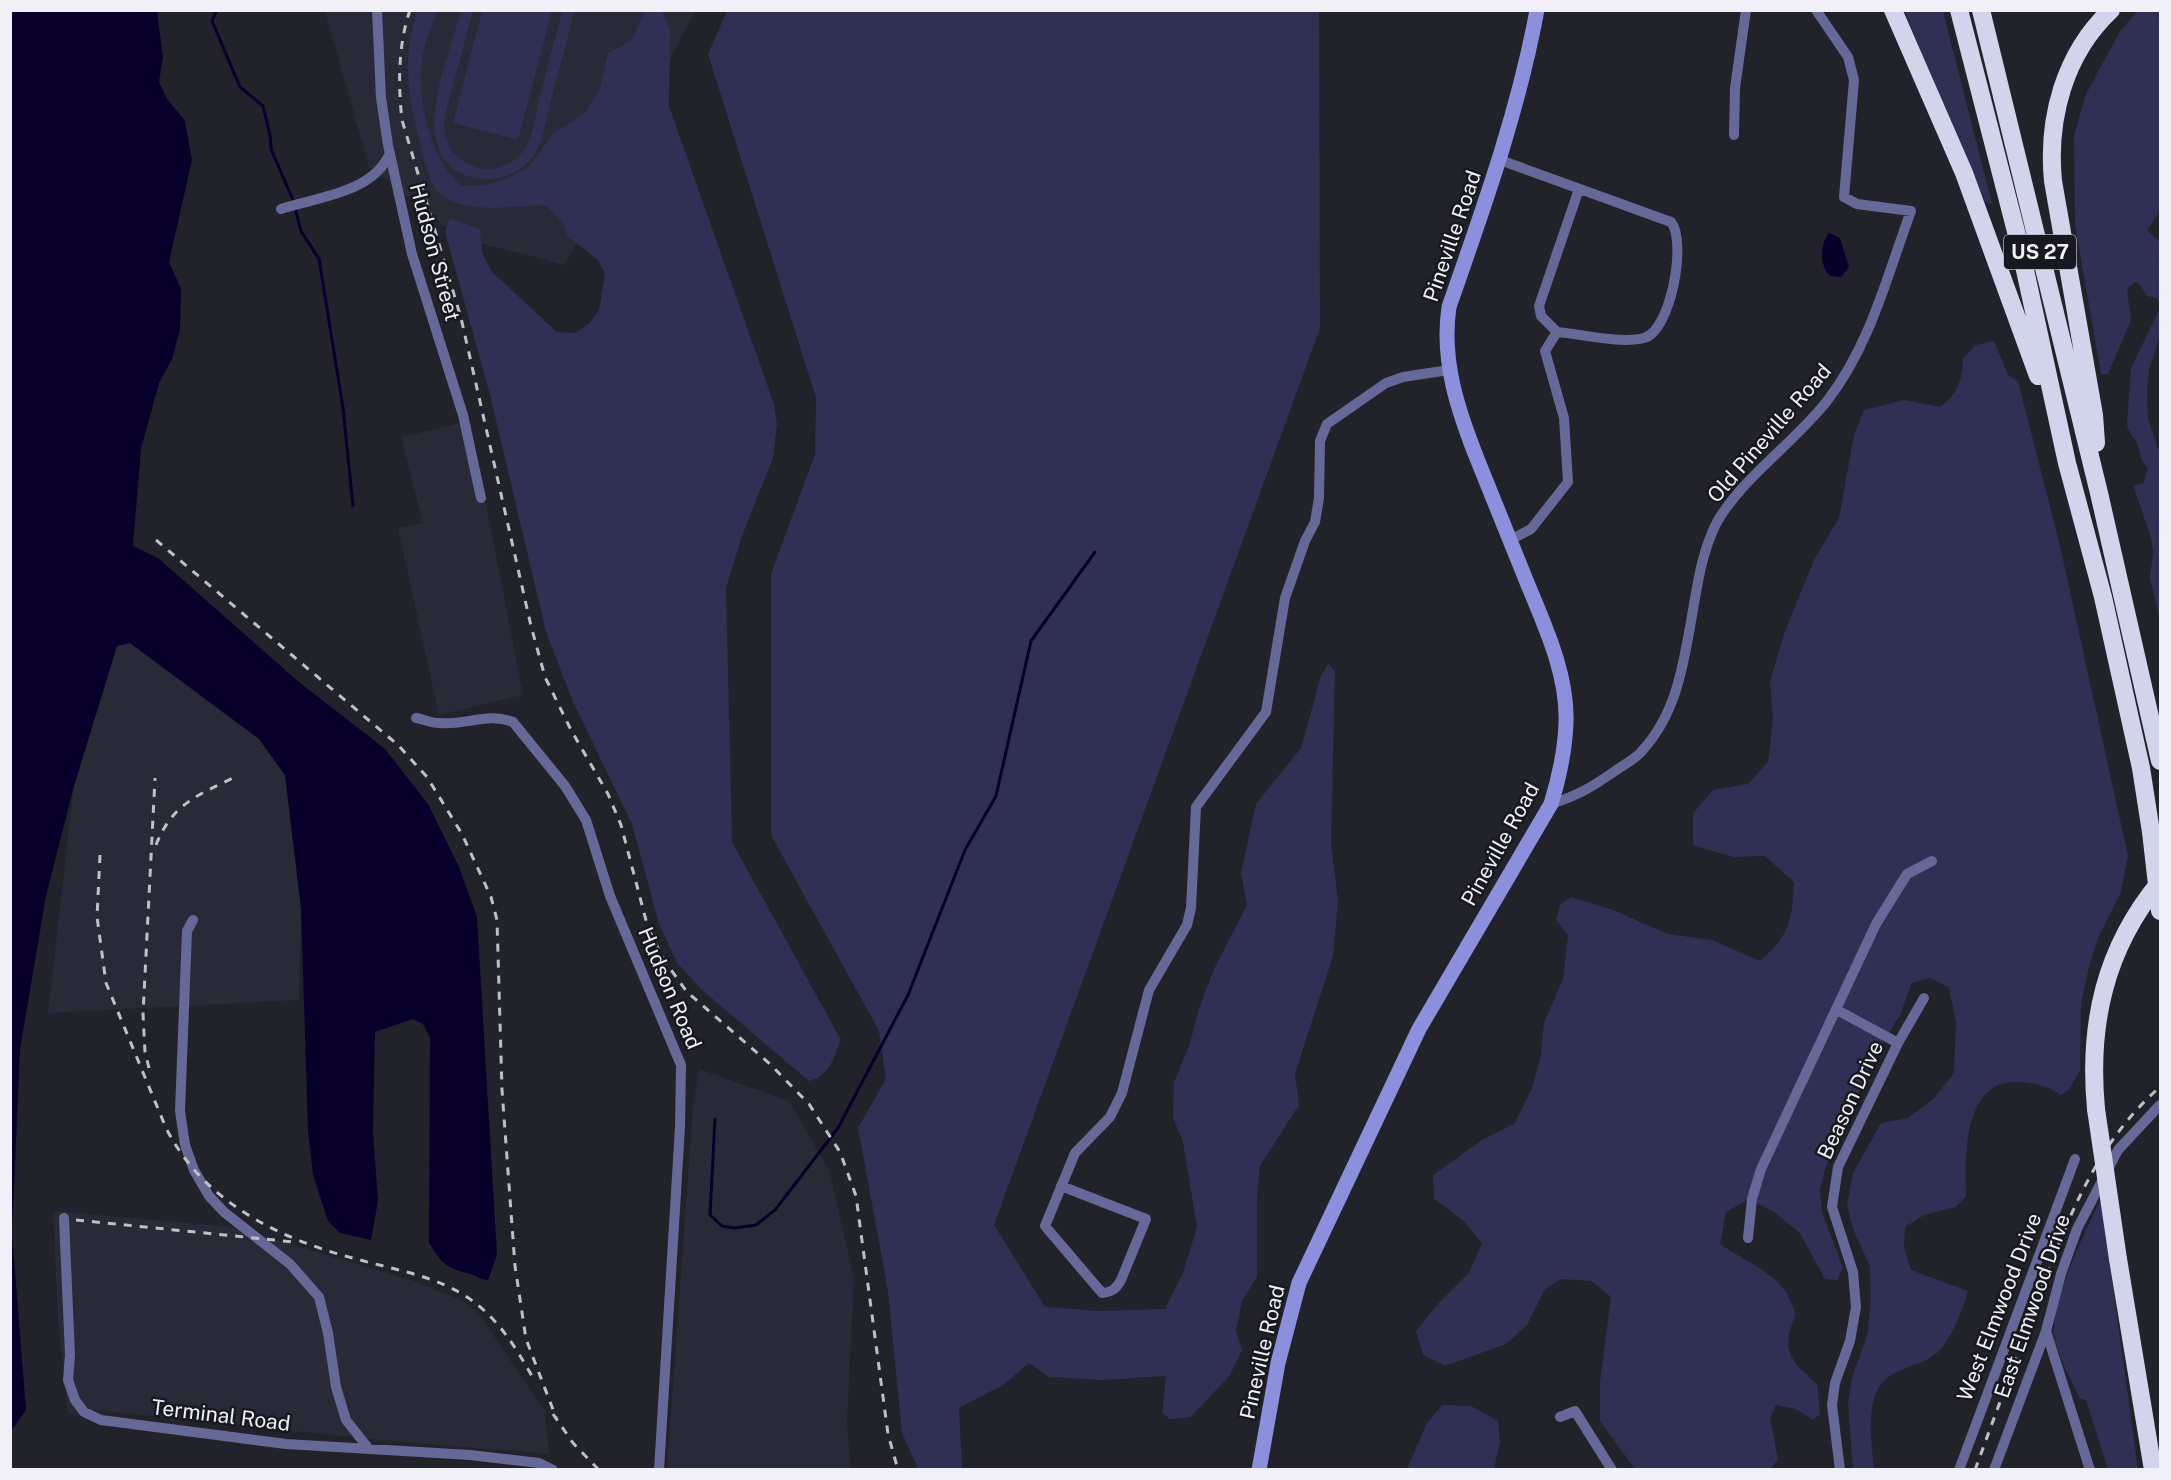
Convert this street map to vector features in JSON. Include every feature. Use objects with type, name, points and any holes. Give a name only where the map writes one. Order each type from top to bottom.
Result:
[{"type":"highway","name":"US 27","points":[[1959,10],[2020,247],[2067,463],[2103,597],[2141,768],[2160,911]]},
{"type":"highway","name":"US 27","points":[[1981,10],[2100,493],[2160,761]]},
{"type":"highway","points":[[2100,493],[2094,415],[2051,161],[2056,105],[2067,73],[2087,38],[2111,10]]},
{"type":"highway","points":[[1896,15],[1983,221],[2067,463]]},
{"type":"highway","points":[[2153,1470],[2118,1259],[2092,1067],[2099,1006],[2111,966],[2129,927],[2160,882]]},
{"type":"main road","name":"Pineville Road","points":[[1259,1470],[1278,1363],[1299,1283],[1419,1029],[1551,804],[1559,775],[1566,722],[1561,677],[1549,638],[1459,416],[1449,370],[1446,328],[1449,307],[1500,160],[1529,54],[1537,10]]},
{"type":"street","name":"Hudson Street","points":[[377,10],[381,98],[390,153],[412,254],[463,416],[481,498]]},
{"type":"street","points":[[1734,135],[1735,88],[1746,10]]},
{"type":"street","name":"Old Pineville Road","points":[[1551,804],[1581,794],[1640,753],[1665,720],[1679,684],[1698,577],[1717,523],[1736,496],[1787,447],[1826,402],[1849,370],[1866,337],[1911,211],[1857,204],[1844,197],[1854,80],[1848,57],[1816,10]]},
{"type":"street","points":[[281,209],[355,187],[373,177],[390,153]]},
{"type":"street","points":[[1500,160],[1671,222],[1676,227],[1679,251],[1665,317],[1659,328],[1647,337],[1613,338],[1557,332],[1541,316],[1539,306],[1579,189]]},
{"type":"street","points":[[1510,540],[1531,529],[1569,483],[1564,418],[1545,351],[1557,332]]},
{"type":"street","points":[[1061,1186],[1146,1219],[1117,1288],[1109,1293],[1102,1293],[1090,1282],[1045,1226],[1061,1186],[1075,1153],[1110,1117],[1118,1101],[1149,990],[1187,925],[1191,908],[1196,807],[1266,712],[1285,598],[1305,541],[1316,522],[1319,498],[1320,441],[1326,424],[1386,383],[1403,377],[1449,370]]},
{"type":"street","name":"Hudson Road","points":[[416,718],[440,724],[503,718],[513,722],[565,786],[586,820],[610,896],[681,1065],[680,1127],[659,1470]]},
{"type":"street","points":[[1748,1238],[1752,1198],[1761,1169],[1790,1104],[1838,1010],[1876,924],[1907,874],[1932,861]]},
{"type":"street","points":[[193,920],[187,931],[180,1111],[185,1145],[209,1196],[224,1212],[290,1264],[319,1297],[328,1333],[336,1387],[346,1420],[369,1449]]},
{"type":"street","name":"Beason Drive","points":[[1840,1470],[1832,1405],[1835,1383],[1850,1341],[1856,1307],[1853,1272],[1832,1208],[1838,1167],[1898,1043],[1924,998]]},
{"type":"street","points":[[1838,1010],[1898,1043]]},
{"type":"street","name":"East Elmwood Drive","points":[[1994,1470],[2046,1331],[2061,1274],[2077,1229],[2118,1150],[2160,1105]]},
{"type":"street","name":"West Elmwood Drive","points":[[1959,1470],[2075,1159]]},
{"type":"street","name":"Terminal Road","points":[[64,1218],[70,1355],[68,1380],[75,1400],[84,1412],[101,1420],[286,1444],[470,1455],[539,1463],[553,1470]]},
{"type":"street","points":[[2046,1331],[2090,1470]]},
{"type":"street","points":[[1560,1417],[1575,1411],[1612,1470]]},
{"type":"shaded area","points":[[11,10],[157,11],[163,57],[159,82],[167,99],[185,121],[192,160],[169,262],[181,289],[180,330],[172,359],[159,383],[141,449],[133,546],[158,558],[299,682],[385,749],[428,804],[459,867],[477,917],[497,1255],[488,1280],[486,1280],[445,1264],[429,1243],[430,1038],[423,1024],[413,1019],[375,1032],[373,1132],[378,1201],[371,1240],[340,1233],[328,1221],[313,1175],[308,1131],[301,908],[285,775],[259,739],[130,643],[117,646],[74,786],[46,896],[20,1049],[12,1233],[26,1410],[11,1431]]},
{"type":"shaded area","points":[[2138,10],[2160,11],[2160,211],[2147,230],[2160,242],[2160,303],[2157,298],[2147,296],[2135,282],[2127,289],[2131,320],[2108,374],[2101,374],[2075,225],[2074,136],[2086,94],[2119,33]]},
{"type":"shaded area","points":[[325,11],[695,11],[565,265],[460,238],[369,167]]},
{"type":"shaded area","points":[[417,11],[437,11],[423,54],[421,93],[434,145],[441,161],[461,186],[484,185],[507,179],[529,167],[553,134],[585,113],[600,88],[608,53],[631,41],[645,11],[662,11],[670,30],[669,106],[774,404],[777,425],[773,458],[742,536],[726,588],[732,842],[841,1040],[830,1065],[816,1079],[809,1081],[702,990],[677,963],[659,924],[632,824],[574,704],[546,632],[490,395],[445,232],[450,219],[480,229],[482,252],[491,271],[557,332],[575,333],[589,324],[599,310],[605,274],[598,260],[568,237],[563,223],[546,205],[476,207],[450,200],[436,190],[423,155],[409,83],[409,48]]},
{"type":"shaded area","points":[[461,11],[473,11],[445,115],[445,132],[450,147],[459,158],[472,166],[485,169],[500,167],[513,161],[528,143],[562,11],[574,11],[539,145],[523,167],[503,177],[481,179],[456,171],[441,155],[435,133],[435,108],[440,82]]},
{"type":"shaded area","points":[[482,11],[552,11],[518,140],[453,123]]},
{"type":"shaded area","points":[[727,11],[1319,11],[1320,328],[994,1225],[1045,1307],[1098,1311],[1165,1309],[1183,1273],[1197,1227],[1183,1142],[1173,1118],[1174,1082],[1190,1043],[1199,1008],[1214,969],[1247,905],[1241,873],[1256,804],[1301,748],[1321,676],[1328,664],[1335,671],[1331,843],[1338,901],[1333,956],[1295,1074],[1299,1105],[1260,1166],[1257,1194],[1257,1277],[1242,1301],[1236,1331],[1242,1350],[1230,1375],[1191,1417],[1170,1419],[1162,1413],[1166,1376],[1102,1380],[1049,1377],[1029,1363],[1003,1385],[959,1408],[962,1469],[918,1469],[902,1433],[888,1291],[858,1128],[886,1079],[879,1031],[771,835],[771,574],[815,454],[816,398],[708,54]]},
{"type":"shaded area","points":[[1904,11],[1943,11],[1992,204],[1985,202]]},
{"type":"shaded area","points":[[1829,233],[1840,238],[1849,267],[1841,277],[1830,276],[1822,260],[1822,249]]},
{"type":"shaded area","points":[[2160,308],[2160,336],[2149,370],[2147,391],[2148,418],[2160,454],[2160,621],[2150,578],[2153,552],[2151,538],[2133,485],[2143,484],[2148,468],[2142,460],[2137,443],[2127,424],[2131,368]]},
{"type":"shaded area","points":[[1994,341],[2008,375],[2018,381],[2060,546],[2128,856],[2121,892],[2098,938],[2089,967],[2081,1004],[2080,1070],[2070,1088],[2061,1095],[2042,1086],[2021,1082],[2002,1084],[1988,1092],[1978,1105],[1971,1122],[1966,1161],[1966,1196],[1956,1207],[1924,1215],[1905,1227],[1904,1248],[1911,1270],[1968,1291],[1956,1324],[1942,1348],[1928,1359],[1894,1374],[1880,1386],[1871,1414],[1874,1469],[1853,1469],[1848,1403],[1852,1377],[1867,1336],[1871,1301],[1870,1266],[1854,1232],[1847,1205],[1853,1173],[1881,1123],[1908,1118],[1934,1098],[1954,1073],[1956,1023],[1949,987],[1930,978],[1912,983],[1900,1015],[1877,1052],[1825,1169],[1820,1190],[1822,1213],[1843,1268],[1837,1280],[1825,1279],[1800,1233],[1774,1212],[1749,1199],[1726,1212],[1720,1244],[1774,1278],[1789,1297],[1796,1315],[1789,1337],[1791,1354],[1801,1369],[1817,1384],[1820,1414],[1813,1420],[1796,1409],[1776,1405],[1770,1418],[1778,1460],[1770,1469],[1635,1469],[1600,1421],[1600,1382],[1611,1297],[1591,1281],[1561,1279],[1545,1289],[1527,1325],[1506,1344],[1445,1366],[1423,1355],[1416,1331],[1438,1304],[1469,1273],[1482,1243],[1463,1220],[1434,1199],[1433,1175],[1482,1140],[1515,1123],[1532,1088],[1541,1055],[1544,1023],[1563,979],[1568,935],[1556,920],[1560,905],[1571,897],[1613,910],[1668,934],[1712,940],[1760,961],[1778,943],[1790,917],[1794,882],[1765,856],[1733,857],[1693,845],[1693,813],[1713,790],[1748,784],[1768,762],[1773,720],[1770,681],[1785,631],[1815,558],[1839,518],[1854,435],[1864,410],[1904,400],[1940,407],[1951,397],[1958,386],[1962,374],[1963,358],[1976,345]]},
{"type":"shaded area","points":[[470,421],[523,695],[439,715],[398,528],[423,523],[401,437]]},
{"type":"shaded area","points":[[130,643],[259,739],[285,775],[301,908],[299,1000],[48,1013],[74,786],[117,646]]},
{"type":"shaded area","points":[[699,1069],[789,1101],[829,1170],[854,1278],[847,1423],[851,1469],[667,1469],[693,1106]]},
{"type":"shaded area","points":[[2101,1199],[2138,1469],[2108,1469],[2086,1400],[2080,1399],[2061,1359],[2054,1334],[2054,1320],[2063,1285]]},
{"type":"shaded area","points":[[53,1211],[233,1227],[417,1282],[463,1301],[479,1314],[545,1412],[549,1454],[379,1440],[95,1410],[80,1416],[68,1414],[58,1321]]},
{"type":"shaded area","points":[[1442,1405],[1471,1406],[1498,1421],[1500,1442],[1494,1469],[1407,1469],[1426,1425]]},
{"type":"waterway","points":[[217,10],[212,21],[240,87],[263,106],[271,149],[293,200],[301,231],[319,259],[343,408],[353,506]]},
{"type":"waterway","points":[[715,1119],[710,1215],[722,1226],[735,1228],[756,1225],[775,1210],[838,1128],[908,995],[965,850],[996,796],[1031,641],[1095,552]]},
{"type":"railway","points":[[410,10],[403,37],[400,65],[402,120],[461,318],[531,626],[545,677],[571,730],[608,794],[621,825],[648,928],[664,960],[687,992],[770,1064],[809,1104],[840,1152],[856,1196],[888,1434],[898,1470]]},
{"type":"railway","points":[[156,540],[398,745],[427,777],[462,834],[491,897],[497,920],[502,1090],[515,1266],[526,1339],[557,1420]]},
{"type":"railway","points":[[156,845],[162,831],[178,810],[198,796],[235,777]]},
{"type":"railway","points":[[149,1068],[145,1052],[143,1014],[155,778]]},
{"type":"railway","points":[[100,855],[97,917],[106,983],[166,1128],[182,1154],[201,1177],[248,1215],[274,1229],[331,1252],[429,1279],[467,1297],[497,1323],[533,1378]]},
{"type":"railway","points":[[1975,1470],[2055,1253],[2082,1192],[2116,1136],[2136,1110],[2160,1087]]},
{"type":"railway","points":[[76,1220],[294,1242]]},
{"type":"railway","points":[[553,1414],[573,1443],[599,1470]]}]
